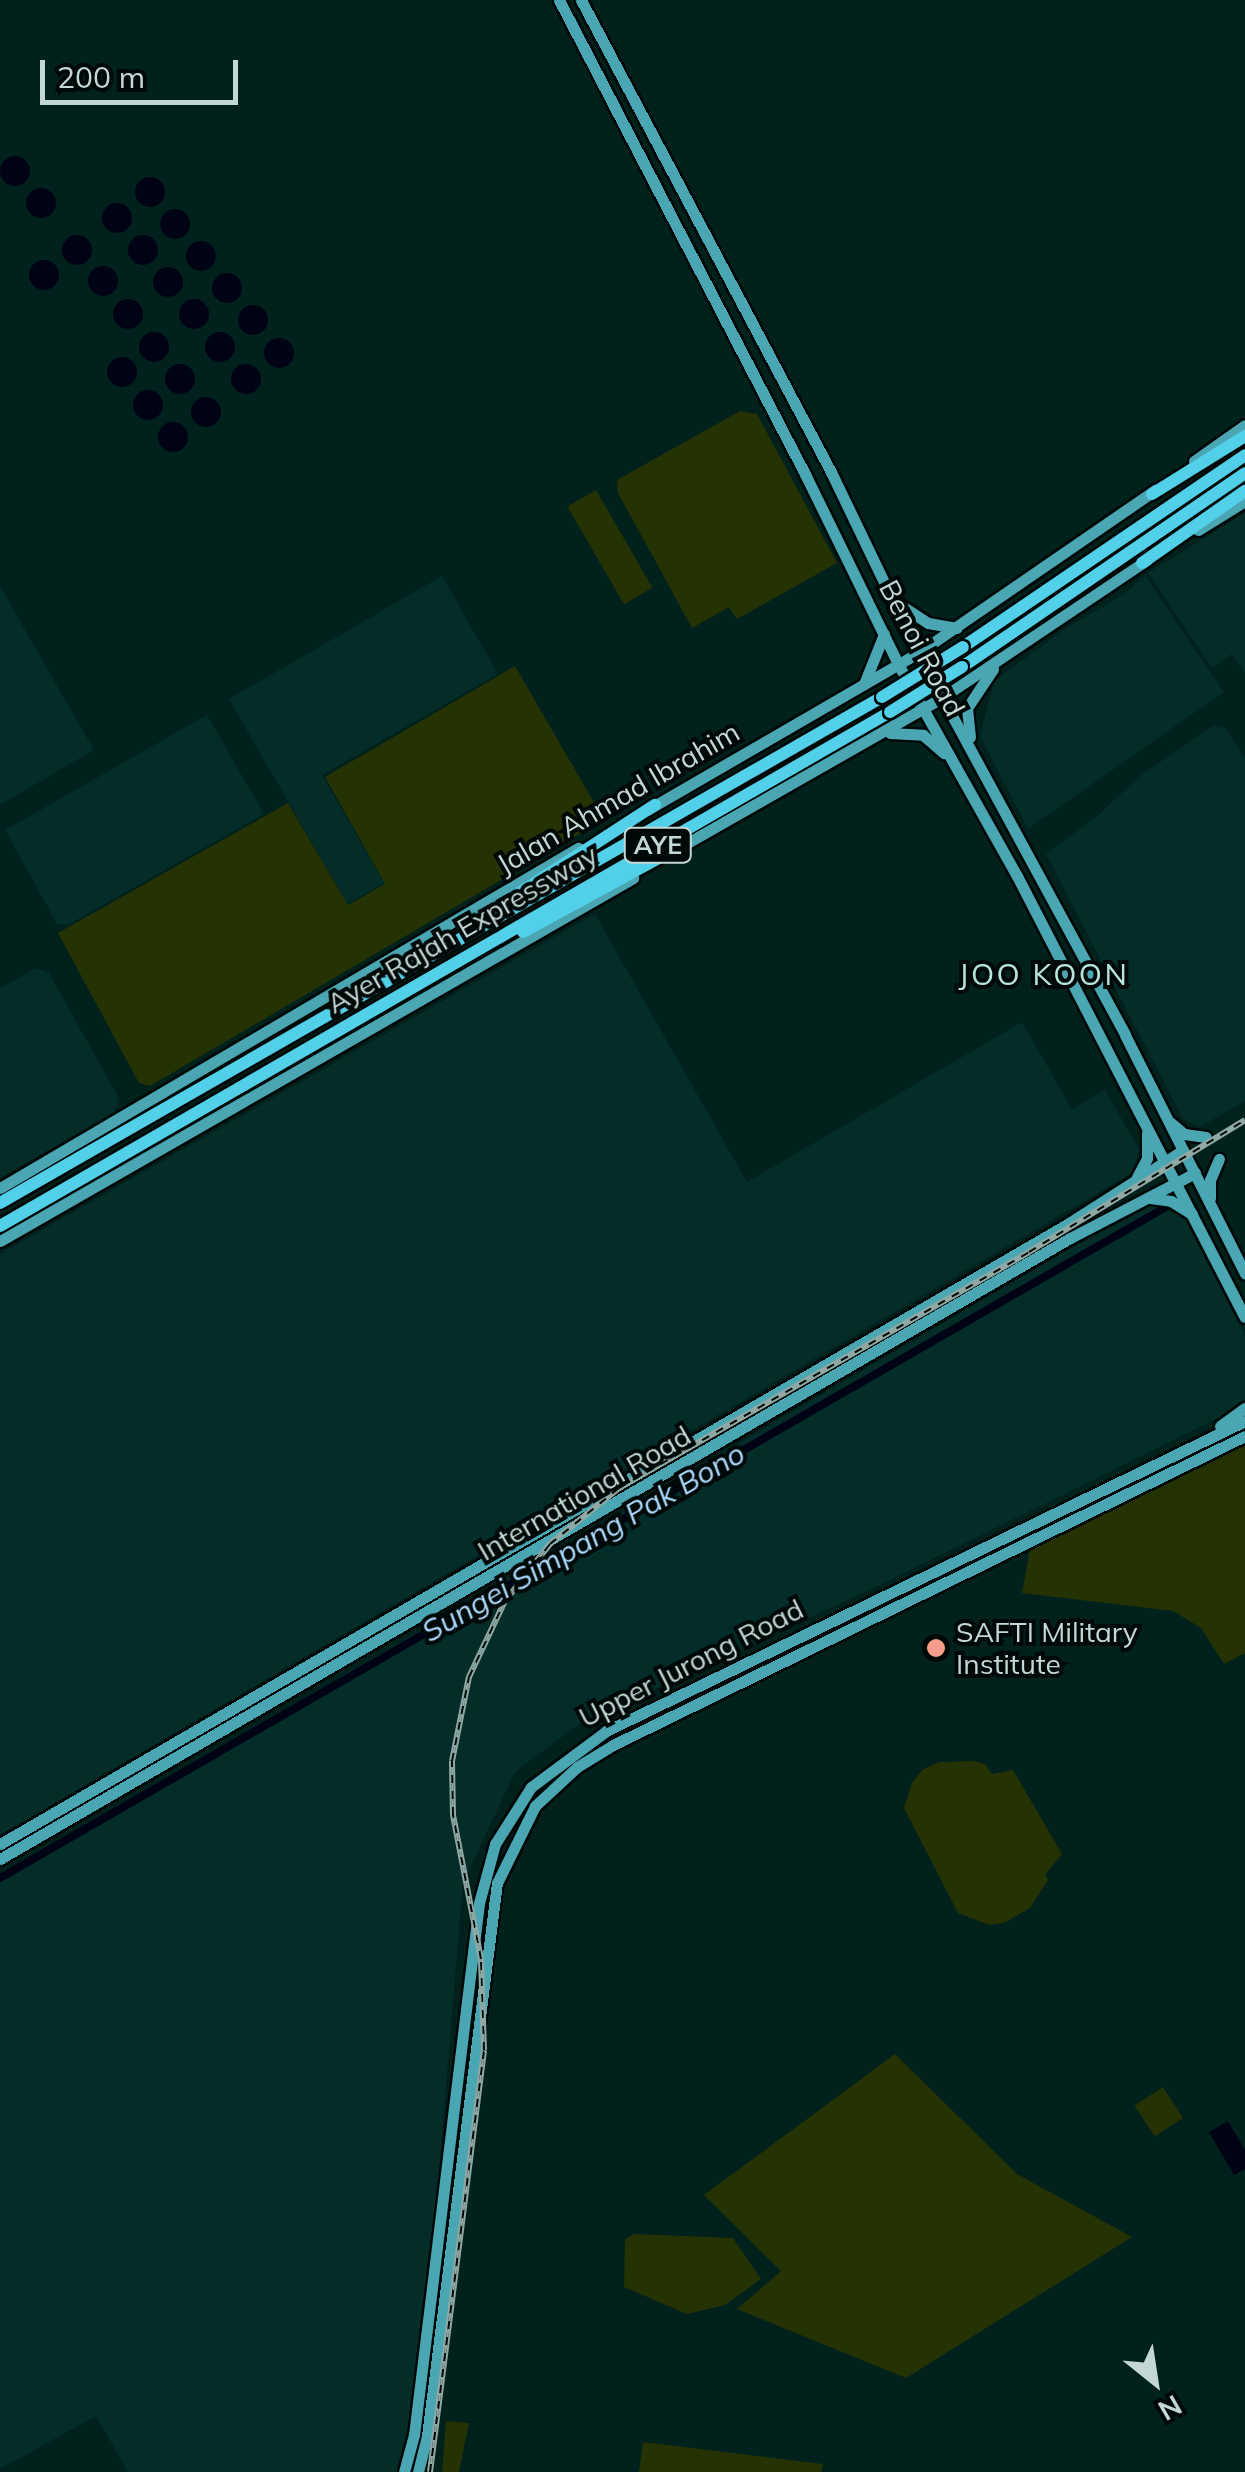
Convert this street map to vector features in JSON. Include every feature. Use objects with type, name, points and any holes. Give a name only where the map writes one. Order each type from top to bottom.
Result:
[{"type":"highway","points":[[1152,494],[1245,436]]},
{"type":"highway","name":"Ayer Rajah Expressway","points":[[0,1204],[487,921],[882,698],[1245,455]]},
{"type":"highway","name":"Ayer Rajah Expressway","points":[[0,1226],[426,979],[892,719],[965,674],[1245,472]]},
{"type":"highway","points":[[1142,563],[1245,491]]},
{"type":"highway","points":[[487,921],[528,887],[655,805]]},
{"type":"highway","points":[[426,979],[500,945],[686,843]]},
{"type":"main road","name":"Benoi Road","points":[[559,0],[898,664],[923,684],[980,764],[1245,1274]]},
{"type":"main road","name":"Benoi Road","points":[[581,0],[831,472],[890,598],[968,784],[1245,1317]]},
{"type":"main road","name":"Jalan Ahmad Ibrahim","points":[[923,684],[957,628],[1245,426]]},
{"type":"main road","name":"Jalan Ahmad Ibrahim","points":[[923,684],[965,674],[1002,658],[1142,563],[1245,501]]},
{"type":"main road","points":[[878,736],[923,684],[957,628],[928,622],[890,598]]},
{"type":"main road","points":[[861,687],[874,666],[884,634]]},
{"type":"main road","points":[[980,764],[967,728],[968,708],[1002,658]]},
{"type":"main road","name":"Jalan Ahmad Ibrahim","points":[[0,1188],[898,664],[923,684]]},
{"type":"main road","points":[[861,687],[923,684]]},
{"type":"main road","points":[[0,1241],[878,736],[900,730],[922,734],[940,748],[968,784]]},
{"type":"main road","points":[[1160,1107],[1184,1134],[1206,1137]]},
{"type":"main road","points":[[1122,1189],[1142,1169],[1148,1144],[1146,1124]]},
{"type":"main road","name":"International Road","points":[[0,1844],[1183,1150]]},
{"type":"main road","points":[[1211,1205],[1210,1180],[1219,1159]]},
{"type":"main road","name":"International Road","points":[[0,1858],[1049,1250],[1195,1173]]},
{"type":"main road","points":[[1146,1199],[1171,1200],[1192,1214]]},
{"type":"main road","points":[[1196,1444],[1245,1408]]},
{"type":"main road","name":"Upper Jurong Road","points":[[404,2472],[414,2434],[479,1903],[495,1844],[531,1787],[574,1751],[1245,1420]]},
{"type":"main road","name":"Upper Jurong Road","points":[[418,2472],[427,2436],[497,1883],[535,1806],[577,1767],[613,1745],[1245,1436]]},
{"type":"main road","points":[[1138,1472],[1150,1482]]},
{"type":"main road","points":[[803,1635],[806,1646],[818,1647]]},
{"type":"shaded area","points":[[15,156],[29,165],[30,171],[21,185],[15,186],[1,177],[0,171],[9,157]]},
{"type":"shaded area","points":[[150,177],[164,186],[165,192],[156,206],[150,207],[136,198],[135,192],[144,178]]},
{"type":"shaded area","points":[[41,188],[55,197],[56,203],[47,217],[41,218],[27,209],[26,203],[35,189]]},
{"type":"shaded area","points":[[117,203],[131,212],[132,218],[123,232],[117,233],[103,224],[102,218],[111,204]]},
{"type":"shaded area","points":[[175,209],[189,218],[190,224],[181,238],[175,239],[161,230],[160,224],[169,210]]},
{"type":"shaded area","points":[[77,235],[91,244],[92,250],[83,264],[77,265],[63,256],[62,250],[71,236]]},
{"type":"shaded area","points":[[143,235],[157,244],[158,250],[149,264],[143,265],[129,256],[128,250],[137,236]]},
{"type":"shaded area","points":[[201,241],[215,250],[216,256],[207,270],[201,271],[187,262],[186,256],[195,242]]},
{"type":"shaded area","points":[[44,260],[58,269],[59,275],[50,289],[44,290],[30,281],[29,275],[38,261]]},
{"type":"shaded area","points":[[103,266],[117,275],[118,281],[109,295],[103,296],[89,287],[88,281],[97,267]]},
{"type":"shaded area","points":[[168,267],[182,276],[183,282],[174,296],[168,297],[154,288],[153,282],[162,268]]},
{"type":"shaded area","points":[[227,273],[241,282],[242,288],[233,302],[227,303],[213,294],[212,288],[221,274]]},
{"type":"shaded area","points":[[128,299],[142,308],[143,314],[134,328],[128,329],[114,320],[113,314],[122,300]]},
{"type":"shaded area","points":[[194,299],[208,308],[209,314],[200,328],[194,329],[180,320],[179,314],[188,300]]},
{"type":"shaded area","points":[[253,305],[267,314],[268,320],[259,334],[253,335],[239,326],[238,320],[247,306]]},
{"type":"shaded area","points":[[154,332],[168,341],[169,347],[160,361],[154,362],[140,353],[139,347],[148,333]]},
{"type":"shaded area","points":[[220,332],[234,341],[235,347],[226,361],[220,362],[206,353],[205,347],[214,333]]},
{"type":"shaded area","points":[[279,338],[293,347],[294,353],[285,367],[279,368],[265,359],[264,353],[273,339]]},
{"type":"shaded area","points":[[122,357],[136,366],[137,372],[128,386],[122,387],[108,378],[107,372],[116,358]]},
{"type":"shaded area","points":[[180,364],[194,373],[195,379],[186,393],[180,394],[166,385],[165,379],[174,365]]},
{"type":"shaded area","points":[[246,364],[260,373],[261,379],[252,393],[246,394],[232,385],[231,379],[240,365]]},
{"type":"shaded area","points":[[148,390],[162,399],[163,405],[154,419],[148,420],[134,411],[133,405],[142,391]]},
{"type":"shaded area","points":[[206,397],[220,406],[221,412],[212,426],[206,427],[192,418],[191,412],[200,398]]},
{"type":"shaded area","points":[[173,422],[187,431],[188,437],[179,451],[173,452],[159,443],[158,437],[167,423]]},
{"type":"shaded area","points":[[1245,513],[1245,673],[1232,654],[1212,668],[1148,573]]},
{"type":"shaded area","points":[[1145,575],[1224,692],[1028,829],[980,736],[994,681],[1065,629],[1124,594]]},
{"type":"shaded area","points":[[442,576],[498,674],[322,775],[384,883],[347,904],[229,699]]},
{"type":"shaded area","points":[[0,586],[94,750],[0,805]]},
{"type":"shaded area","points":[[207,715],[264,814],[68,925],[57,924],[5,830]]},
{"type":"shaded area","points":[[1213,726],[1225,728],[1245,757],[1245,1101],[1200,1127],[1183,1119],[1046,854],[1097,816],[1141,775]]},
{"type":"shaded area","points":[[595,914],[747,1182],[1022,1022],[1072,1109],[1105,1090],[1139,1149],[1134,1172],[0,1835],[0,1254]]},
{"type":"shaded area","points":[[36,968],[49,973],[119,1098],[114,1113],[0,1178],[0,988]]},
{"type":"shaded area","points":[[1170,1190],[1245,1335],[1245,1405],[874,1588],[578,1725],[515,1772],[463,1883],[435,2219],[405,2463],[399,2472],[128,2472],[96,2416],[0,2469],[0,1877]]},
{"type":"shaded area","points":[[1228,2121],[1245,2150],[1245,2169],[1234,2175],[1209,2132]]},
{"type":"green space","points":[[740,411],[757,414],[837,563],[737,619],[729,607],[692,628],[618,493],[617,480]]},
{"type":"green space","points":[[596,490],[652,588],[624,604],[567,507]]},
{"type":"green space","points":[[515,666],[596,806],[588,814],[595,825],[150,1086],[139,1083],[58,933],[288,803],[348,905],[385,884],[325,777]]},
{"type":"green space","points":[[1245,1443],[1245,1653],[1224,1664],[1201,1628],[1173,1611],[1022,1593],[1030,1548]]},
{"type":"green space","points":[[939,1762],[985,1764],[992,1774],[1013,1770],[1062,1854],[1045,1875],[1048,1880],[1030,1908],[1004,1923],[989,1925],[958,1913],[904,1808],[912,1783],[922,1770]]},
{"type":"green space","points":[[895,2054],[1017,2174],[1132,2237],[906,2378],[737,2309],[781,2271],[704,2195]]},
{"type":"green space","points":[[1163,2087],[1183,2118],[1155,2137],[1134,2106]]},
{"type":"green space","points":[[634,2234],[733,2238],[761,2279],[725,2305],[687,2314],[624,2287],[625,2239]]},
{"type":"green space","points":[[446,2421],[469,2423],[459,2472],[442,2472]]},
{"type":"green space","points":[[643,2442],[823,2464],[821,2472],[639,2472]]},
{"type":"waterway","name":"Sungei Simpang Pak Bono","points":[[0,1878],[1166,1207]]},
{"type":"railway","points":[[430,2472],[484,2050],[481,1959],[453,1815],[452,1761],[469,1677],[505,1601],[550,1544],[619,1488],[1029,1252],[1245,1120]]},
{"type":"place","name":"SAFTI Military Institute","points":[[936,1648]]},
{"type":"district","name":"JOO KOON","points":[[1044,974]]}]
